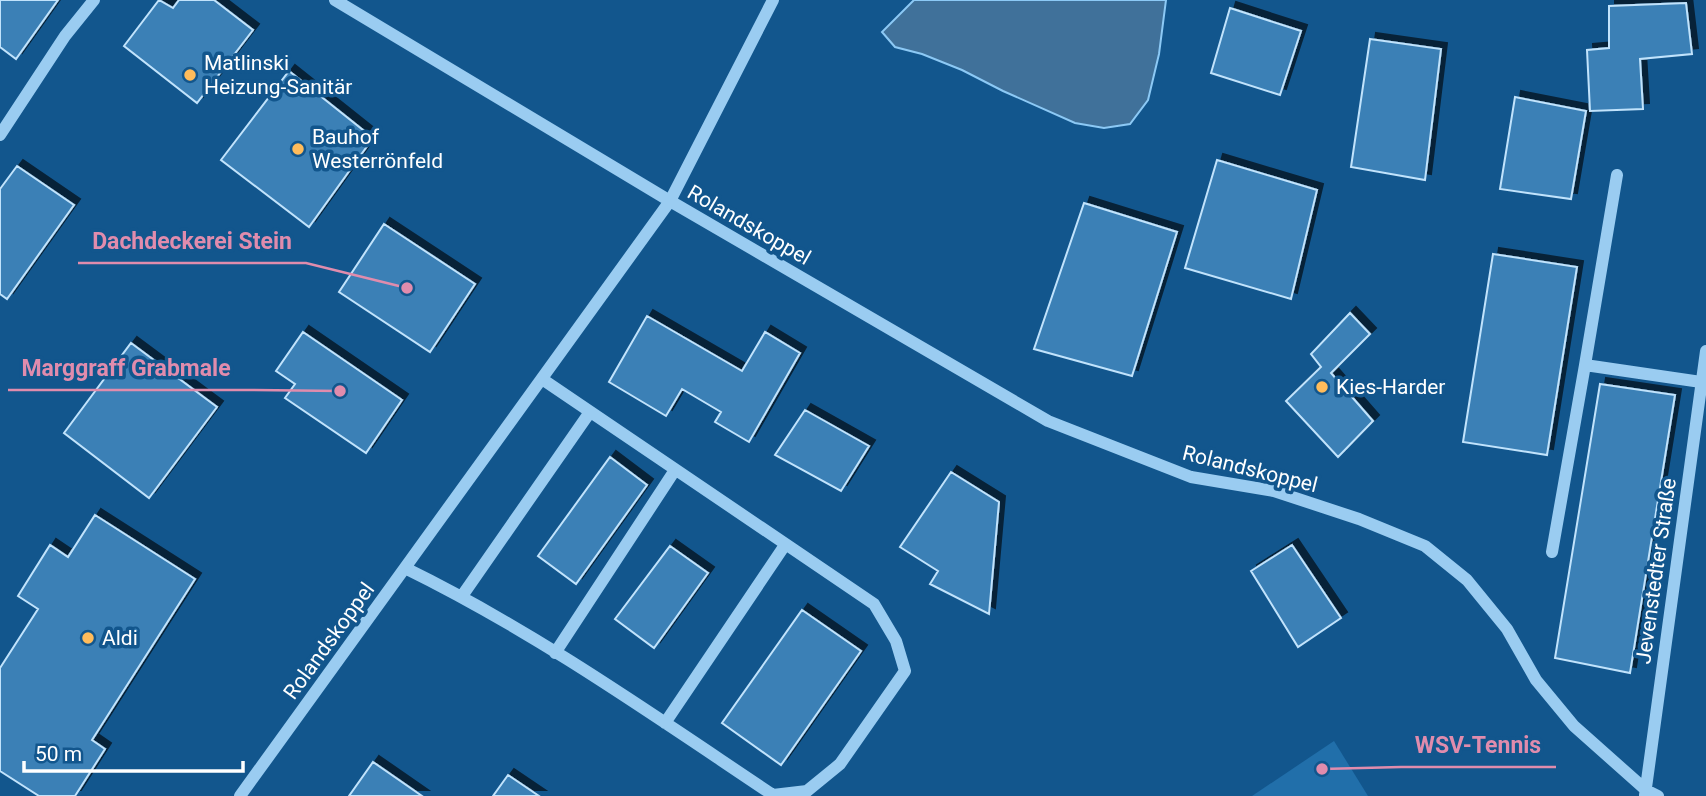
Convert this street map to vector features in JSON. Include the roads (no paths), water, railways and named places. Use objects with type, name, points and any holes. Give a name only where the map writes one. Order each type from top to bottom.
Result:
[{"type":"street","points":[[0,135],[65,36],[93,0]]},
{"type":"street","name":"Rolandskoppel","points":[[335,0],[670,201],[1048,421],[1191,477],[1274,491],[1359,519],[1425,546],[1467,580],[1507,629],[1536,680],[1574,726],[1645,793],[1658,796]]},
{"type":"street","name":"Rolandskoppel","points":[[240,796],[670,201],[773,0]]},
{"type":"street","points":[[1552,552],[1618,175]]},
{"type":"street","name":"Jevenstedter Straße","points":[[1645,793],[1706,351]]},
{"type":"street","points":[[1586,365],[1701,382]]},
{"type":"street","points":[[405,568],[462,596],[555,653],[773,795],[807,791],[840,764],[905,671],[897,641],[874,604],[541,379]]},
{"type":"street","points":[[462,596],[590,412]]},
{"type":"street","points":[[555,653],[675,470]]},
{"type":"street","points":[[665,723],[785,545]]},
{"type":"place","name":"Matlinski Heizung-Sanitär","points":[[190,75]]},
{"type":"place","name":"Bauhof Westerrönfeld","points":[[298,149]]},
{"type":"place","name":"Dachdeckerei Stein","points":[[407,288]]},
{"type":"place","name":"Kies-Harder","points":[[1322,387]]},
{"type":"place","name":"Marggraff Grabmale","points":[[340,391]]},
{"type":"place","name":"Aldi","points":[[88,638]]},
{"type":"place","name":"WSV-Tennis","points":[[1322,769]]}]
